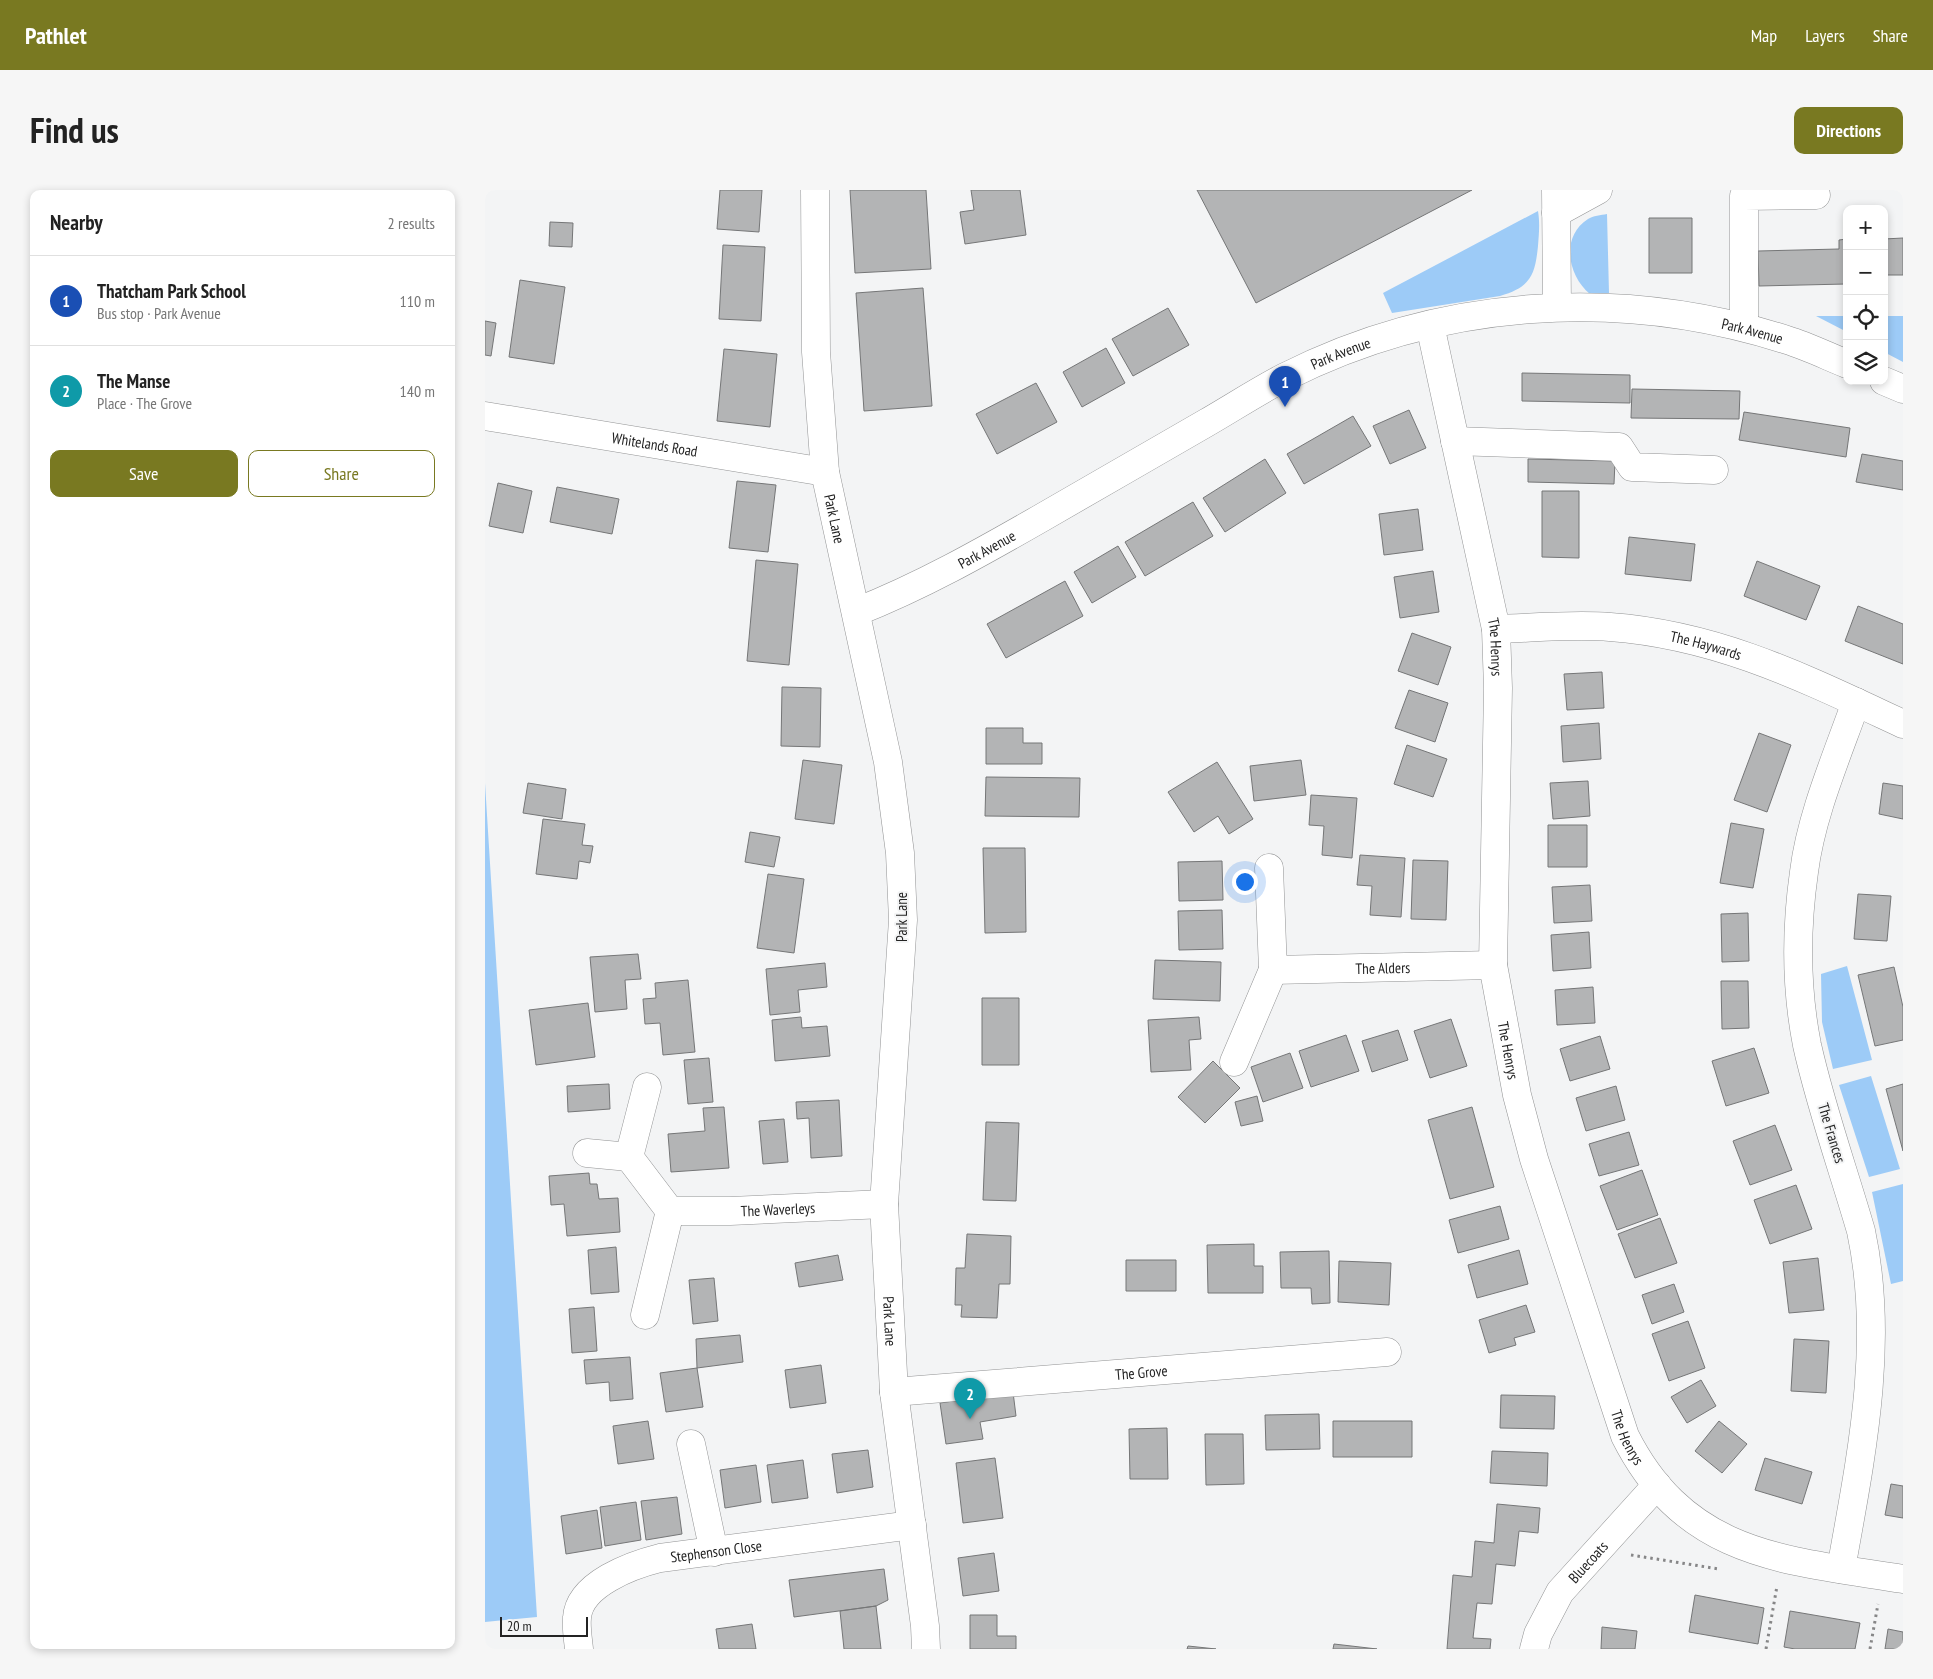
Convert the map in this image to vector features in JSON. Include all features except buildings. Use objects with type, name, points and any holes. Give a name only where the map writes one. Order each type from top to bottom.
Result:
[{"type":"street","name":"Park Lane","points":[[815,190],[816,352],[825,472],[841,553],[856,612],[888,762],[900,853],[903,920],[884,1204],[894,1392],[926,1649]]},
{"type":"street","points":[[1557,306],[1557,201],[1598,190]]},
{"type":"street","points":[[1744,327],[1744,196],[1816,195]]},
{"type":"street","name":"Park Avenue","points":[[856,612],[949,571],[1285,377],[1363,342],[1430,325],[1498,313],[1557,306],[1625,308],[1687,316],[1744,327],[1790,340],[1843,362]]},
{"type":"street","name":"The Henrys","points":[[1430,325],[1497,629],[1498,688],[1493,965],[1517,1095],[1533,1159],[1625,1436],[1638,1461],[1657,1485],[1680,1507],[1720,1537],[1776,1558],[1903,1579]]},
{"type":"street","points":[[1888,383],[1903,389]]},
{"type":"street","name":"Whitelands Road","points":[[485,416],[825,472]]},
{"type":"street","points":[[1455,441],[1619,447],[1631,467],[1714,470]]},
{"type":"street","name":"The Haywards","points":[[1497,629],[1608,626],[1693,639],[1771,664],[1903,724]]},
{"type":"street","name":"The Frances","points":[[1841,1569],[1865,1432],[1871,1354],[1871,1316],[1866,1257],[1861,1231],[1814,1076],[1807,1043],[1799,973],[1799,937],[1804,871],[1823,794],[1856,702]]},
{"type":"street","points":[[1234,1062],[1273,970],[1269,868]]},
{"type":"street","name":"The Alders","points":[[1273,970],[1493,965]]},
{"type":"street","points":[[629,1157],[647,1087]]},
{"type":"street","points":[[587,1153],[629,1157],[670,1211],[645,1315]]},
{"type":"street","name":"The Waverleys","points":[[670,1211],[730,1211],[884,1204]]},
{"type":"street","name":"The Grove","points":[[894,1392],[1387,1352]]},
{"type":"street","points":[[691,1444],[714,1552]]},
{"type":"street","name":"Bluecoats","points":[[1534,1649],[1538,1634],[1560,1592],[1657,1485]]},
{"type":"street","name":"Stephenson Close","points":[[579,1649],[577,1618],[579,1609],[587,1596],[600,1583],[626,1569],[652,1560],[912,1525]]},
{"type":"path","points":[[1766,1649],[1778,1578]]},
{"type":"path","points":[[1870,1649],[1879,1603]]},
{"type":"shaded area","points":[[1538,211],[1539,232],[1535,265],[1525,284],[1500,296],[1392,313],[1383,293]]},
{"type":"shaded area","points":[[1607,214],[1609,293],[1590,294],[1576,277],[1572,267],[1570,256],[1573,236],[1588,219]]},
{"type":"shaded area","points":[[1816,316],[1843,316],[1843,330]]},
{"type":"shaded area","points":[[1888,316],[1903,316],[1903,362],[1888,354]]},
{"type":"shaded area","points":[[485,783],[537,1617],[485,1622]]},
{"type":"shaded area","points":[[1847,966],[1872,1060],[1833,1069],[1822,1022],[1821,974]]},
{"type":"shaded area","points":[[1871,1076],[1900,1169],[1869,1177],[1839,1085]]},
{"type":"shaded area","points":[[1903,1184],[1903,1281],[1891,1284],[1872,1192]]},
{"type":"place","name":"Thatcham Park School","points":[[1285,407]]},
{"type":"place","name":"The Manse","points":[[970,1419]]}]
